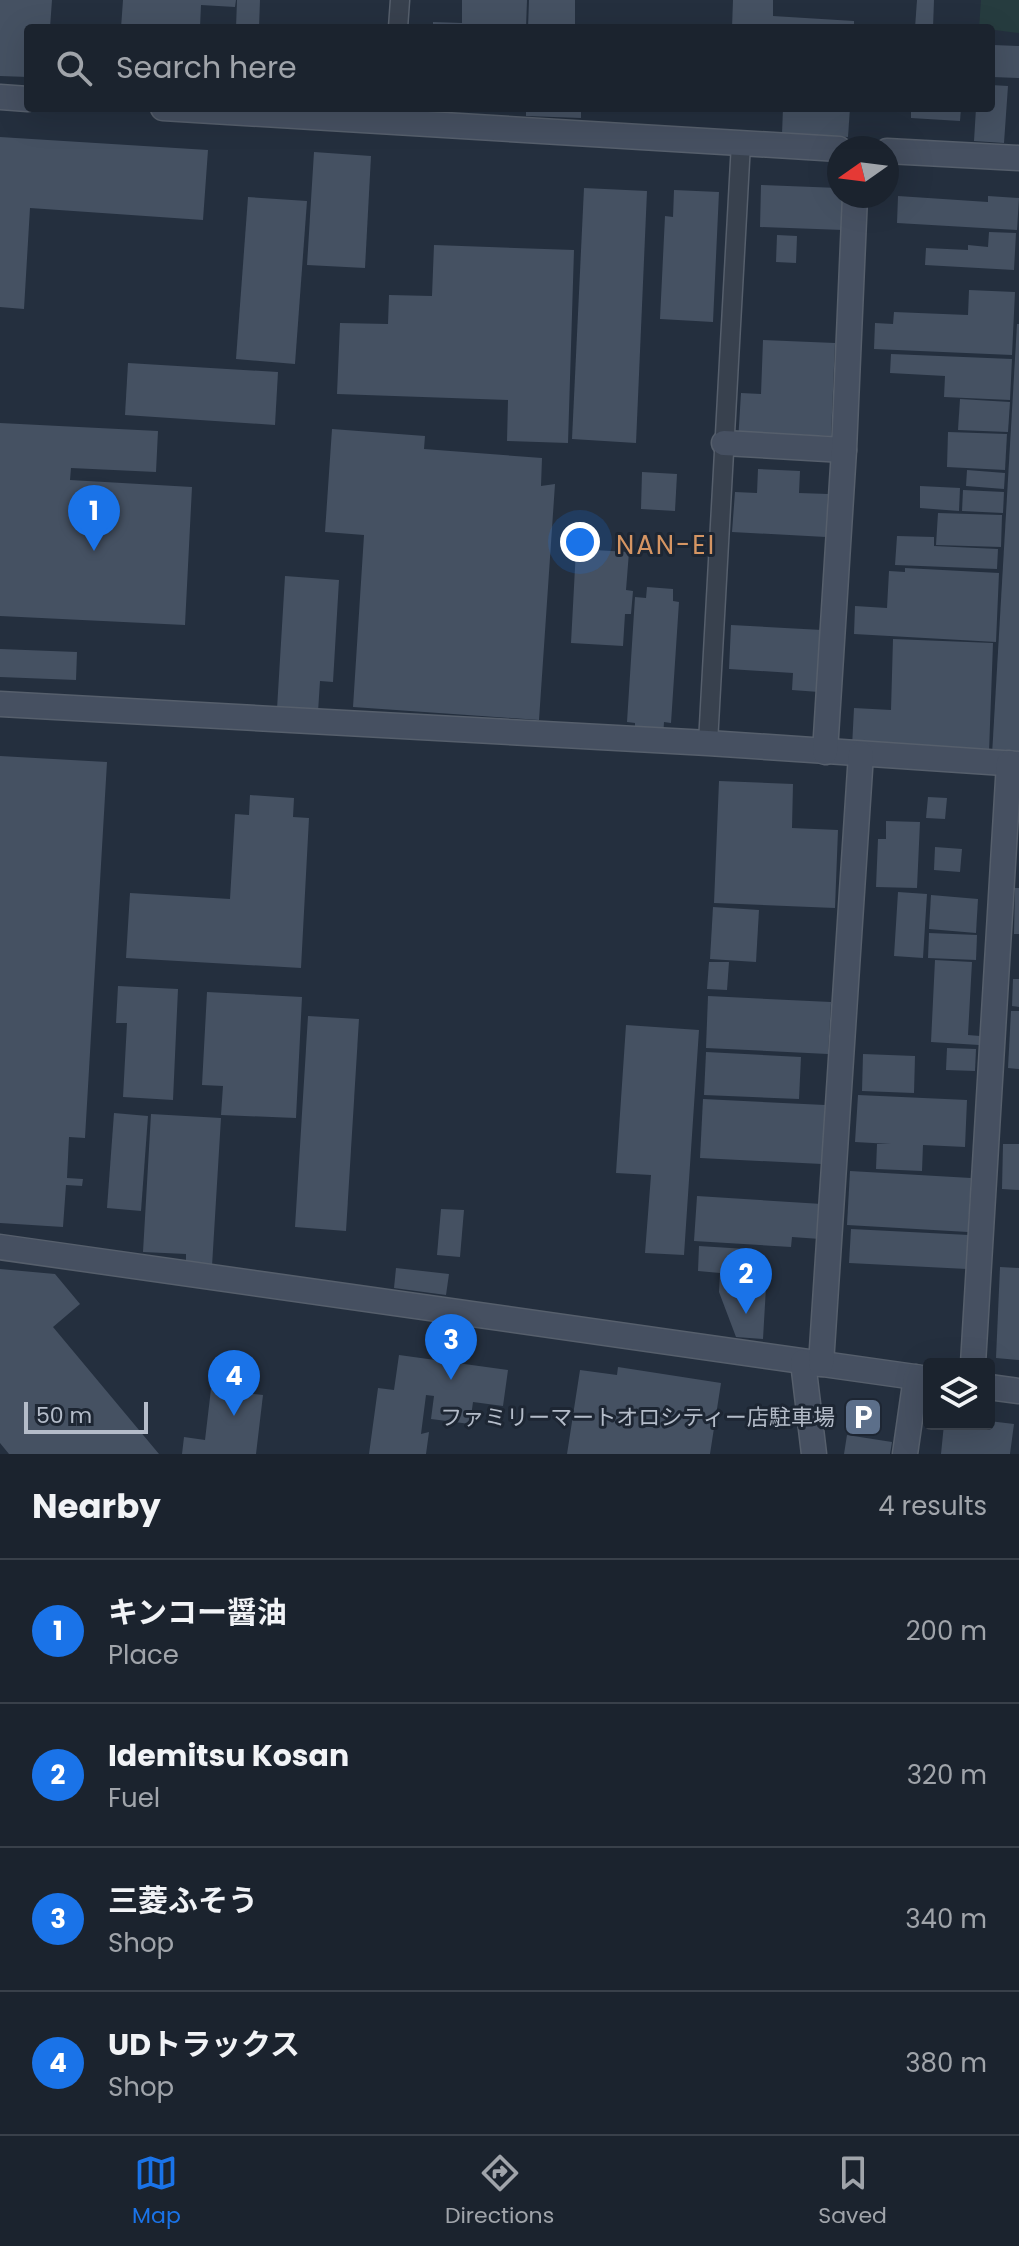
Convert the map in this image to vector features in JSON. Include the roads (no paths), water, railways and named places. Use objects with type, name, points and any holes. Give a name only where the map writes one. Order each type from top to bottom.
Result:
[{"type":"street","points":[[398,24],[400,0]]},
{"type":"street","points":[[0,97],[24,99]]},
{"type":"street","points":[[278,112],[394,116],[827,148]]},
{"type":"street","points":[[708,743],[741,143]]},
{"type":"street","points":[[899,152],[1019,158]]},
{"type":"street","points":[[825,752],[844,450],[854,208]]},
{"type":"street","points":[[724,443],[844,450]]},
{"type":"street","points":[[0,704],[708,743],[1014,764],[973,1358]]},
{"type":"street","points":[[814,1454],[812,1363],[861,754]]},
{"type":"street","points":[[0,1247],[922,1378],[905,1454]]},
{"type":"street","points":[[995,1388],[1019,1391]]},
{"type":"place","name":"キンコー醤油","points":[[94,551]]},
{"type":"place","name":"Idemitsu Kosan","points":[[746,1314]]},
{"type":"place","name":"三菱ふそう","points":[[451,1380]]},
{"type":"place","name":"UDトラックス","points":[[234,1416]]},
{"type":"place","name":"ファミリーマートオロシティー店駐車場","points":[[863,1417]]},
{"type":"district","name":"NAN-EI","points":[[666,545]]}]
